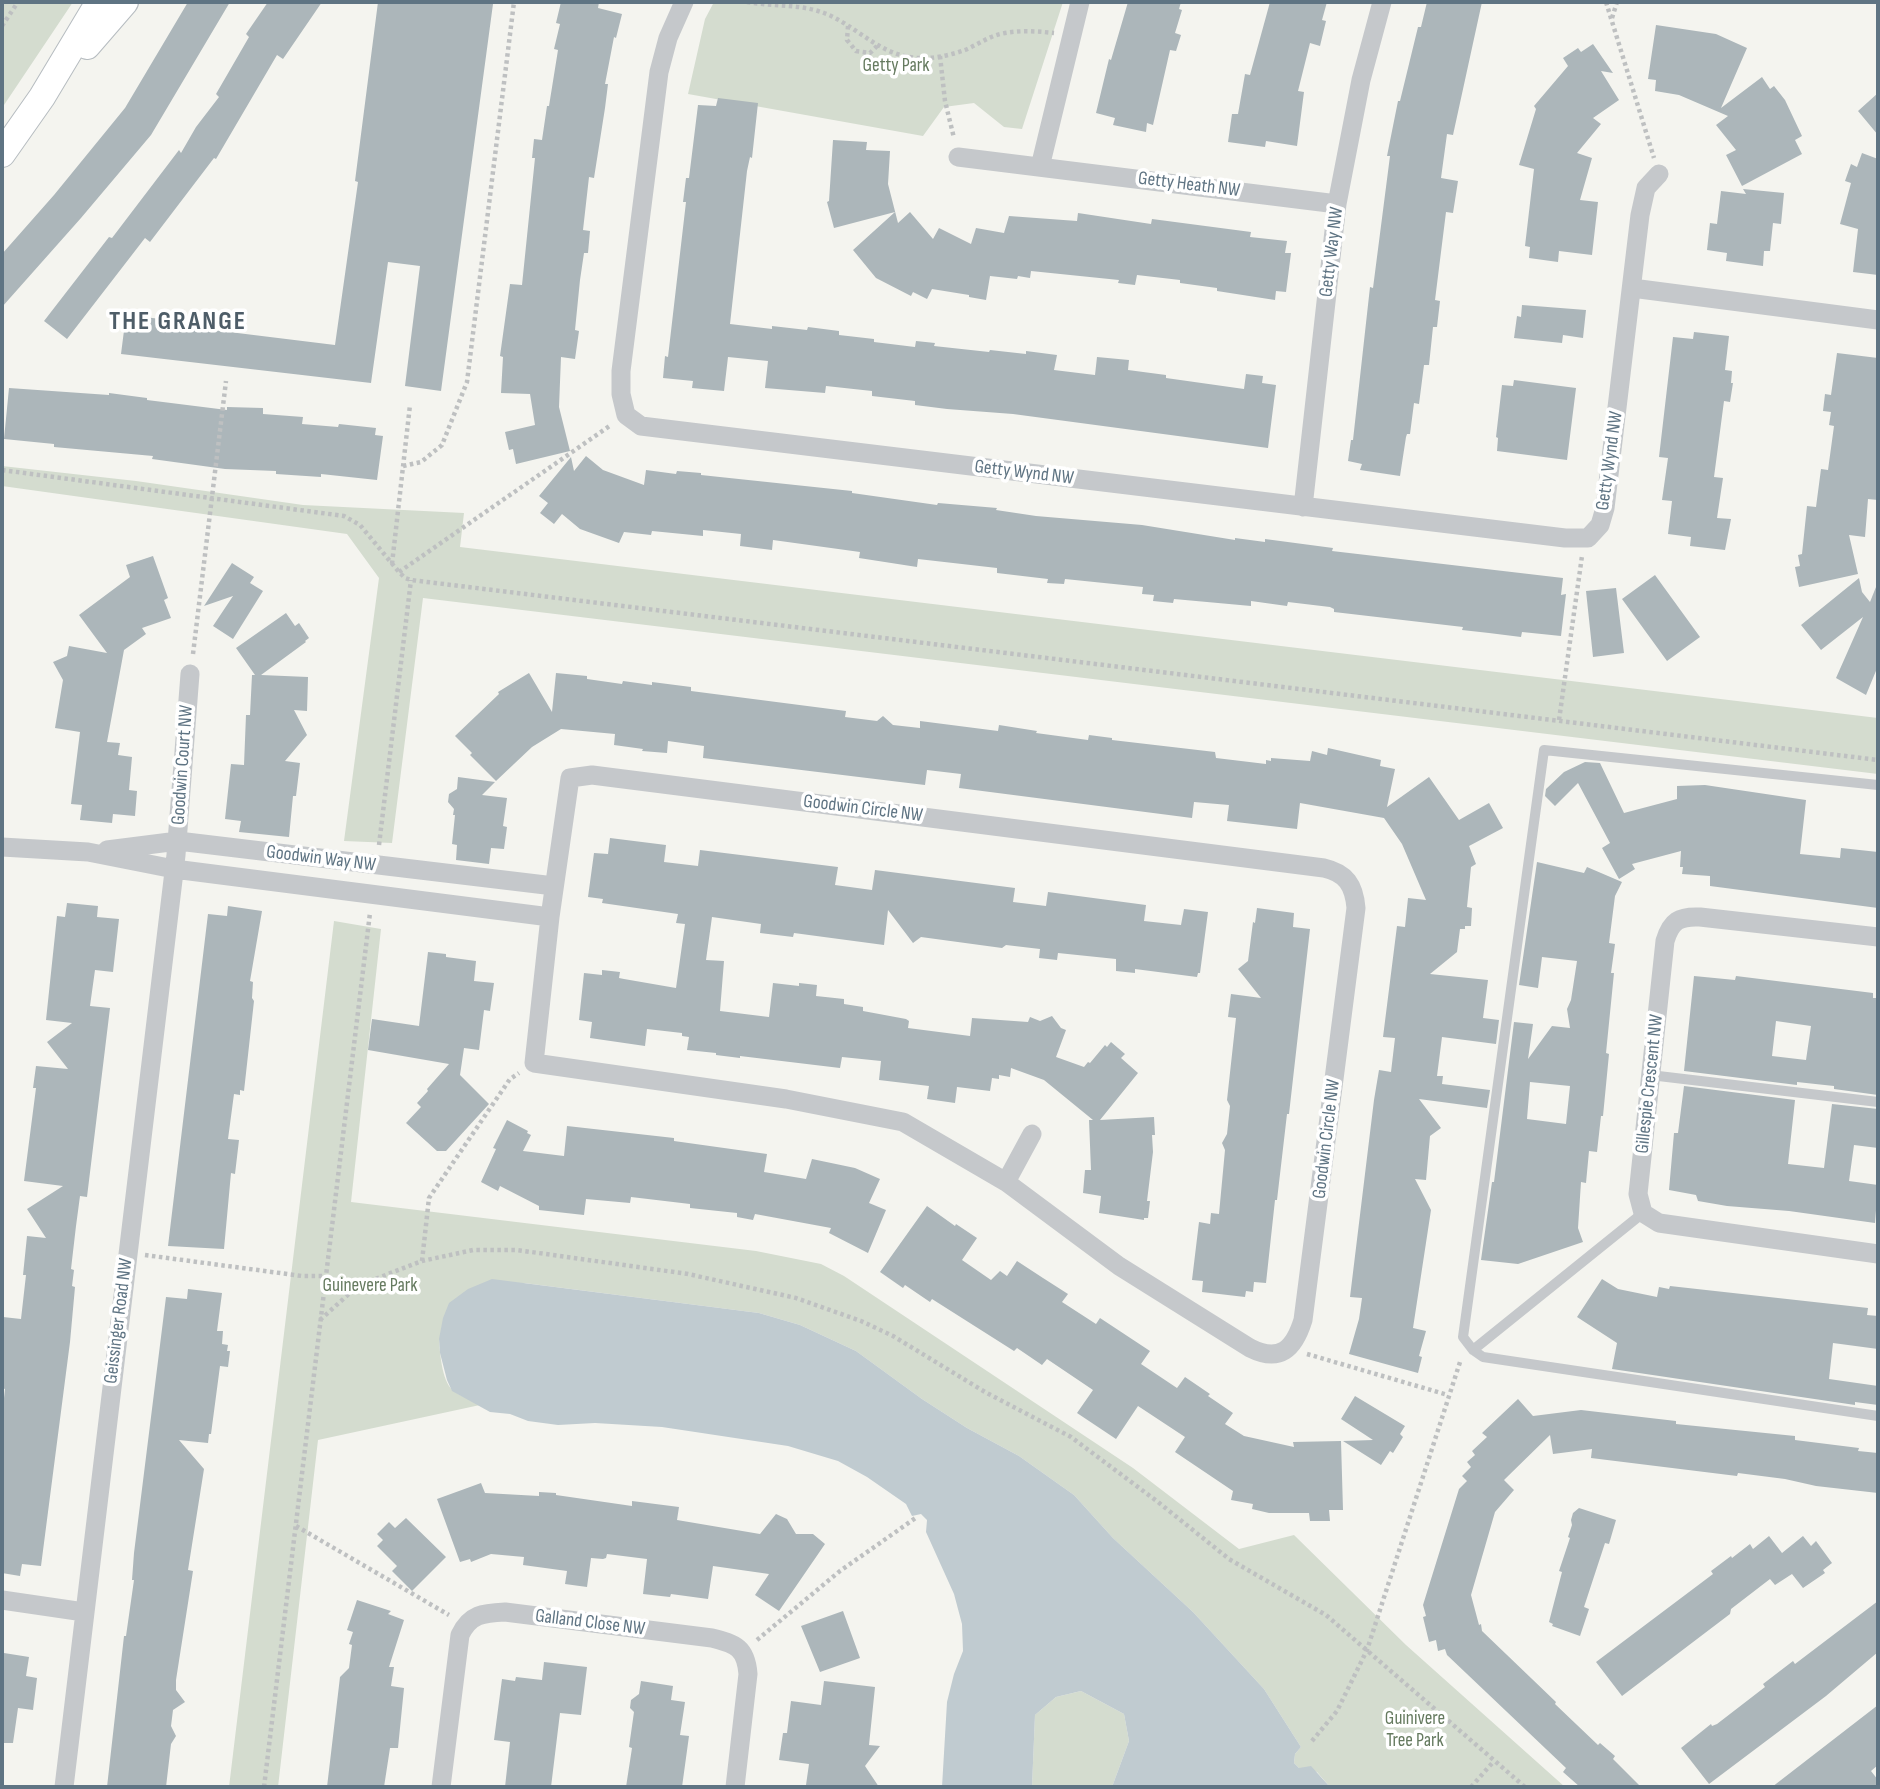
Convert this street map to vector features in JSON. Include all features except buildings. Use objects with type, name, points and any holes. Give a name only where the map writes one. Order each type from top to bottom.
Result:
[{"type":"main road","points":[[2,153],[42,97],[99,2]]},
{"type":"main road","points":[[42,97],[125,2]]},
{"type":"street","points":[[626,415],[621,394],[621,371],[659,72],[668,38],[684,2]]},
{"type":"street","points":[[1040,167],[1080,2]]},
{"type":"street","name":"Getty Way NW","points":[[1303,507],[1338,204],[1361,80],[1382,2]]},
{"type":"street","name":"Getty Heath NW","points":[[958,157],[1338,204]]},
{"type":"street","name":"Getty Wynd NW","points":[[626,415],[641,426],[1565,538],[1588,538],[1600,525],[1605,508],[1646,188],[1659,174]]},
{"type":"street","points":[[1632,288],[1878,320]]},
{"type":"street","name":"Goodwin Court NW","points":[[176,855],[190,674]]},
{"type":"street","name":"Goodwin Circle NW","points":[[534,1063],[550,917],[570,778],[592,775],[1324,867],[1337,871],[1348,880],[1354,892],[1356,908],[1303,1320],[1289,1349]]},
{"type":"street","name":"Goodwin Way NW","points":[[2,847],[176,855],[554,886]]},
{"type":"street","name":"Goodwin Way NW","points":[[88,852],[176,855],[550,917]]},
{"type":"street","name":"Geissinger Road NW","points":[[64,1787],[176,855]]},
{"type":"street","name":"Gillespie Crescent NW","points":[[1643,1213],[1638,1194],[1665,941],[1669,929],[1677,919],[1686,916],[1700,917],[1878,937]]},
{"type":"street","points":[[534,1063],[774,1097],[903,1122],[1006,1181],[1119,1266],[1250,1348],[1263,1354],[1275,1354],[1289,1349]]},
{"type":"street","points":[[1006,1181],[1032,1134]]},
{"type":"street","points":[[1643,1213],[1672,1227],[1878,1254]]},
{"type":"street","points":[[2,1600],[84,1612]]},
{"type":"street","name":"Galland Close NW","points":[[465,1624],[479,1615],[505,1612],[712,1638],[733,1645],[743,1652]]},
{"type":"street","points":[[441,1787],[458,1647],[465,1624]]},
{"type":"street","points":[[735,1787],[748,1674],[743,1652]]},
{"type":"lane","points":[[1878,785],[1544,750],[1463,1337],[1473,1350],[1483,1357],[1878,1416]]},
{"type":"lane","points":[[1650,1075],[1878,1102]]},
{"type":"lane","points":[[1473,1350],[1643,1213]]},
{"type":"path","points":[[2,26],[18,2]]},
{"type":"path","points":[[403,466],[421,462],[442,446],[467,382],[514,2]]},
{"type":"path","points":[[747,2],[810,9],[830,15],[877,46],[892,53],[918,58],[965,50],[998,35],[1027,31],[1072,35]]},
{"type":"path","points":[[1606,2],[1659,174]]},
{"type":"path","points":[[1612,19],[1617,2]]},
{"type":"path","points":[[848,26],[847,40],[856,51],[870,53],[877,46]]},
{"type":"path","points":[[940,56],[945,101],[958,157]]},
{"type":"path","points":[[190,674],[226,381]]},
{"type":"path","points":[[392,564],[410,405]]},
{"type":"path","points":[[398,572],[626,415]]},
{"type":"path","points":[[2,470],[344,516],[360,525],[398,572],[411,580],[1878,761]]},
{"type":"path","points":[[1559,720],[1582,559],[1580,538]]},
{"type":"path","points":[[379,848],[411,580]]},
{"type":"path","points":[[264,1787],[370,919]]},
{"type":"path","points":[[422,1261],[429,1198],[510,1079],[534,1063]]},
{"type":"path","points":[[320,1320],[351,1292],[370,1281],[422,1261],[473,1250],[517,1250],[688,1274],[737,1284],[796,1298],[861,1321],[893,1336],[985,1392],[1071,1437],[1229,1559],[1326,1615],[1525,1787]]},
{"type":"path","points":[[128,1253],[302,1276],[325,1276]]},
{"type":"path","points":[[1289,1349],[1448,1395]]},
{"type":"path","points":[[1312,1741],[1337,1711],[1367,1650],[1460,1361],[1473,1350]]},
{"type":"path","points":[[743,1652],[840,1571],[917,1517]]},
{"type":"path","points":[[296,1526],[465,1624]]},
{"type":"path","points":[[1471,1787],[1494,1761]]},
{"type":"green space","points":[[2,2],[73,2],[2,108]]},
{"type":"green space","name":"Getty Park","points":[[714,2],[1063,2],[1022,129],[1004,127],[974,103],[944,107],[923,136],[688,94],[705,19]]},
{"type":"green space","points":[[2,466],[136,481],[303,505],[464,513],[460,547],[1878,718],[1878,774],[423,598],[392,843],[344,841],[379,578],[347,534],[2,486]]},
{"type":"green space","name":"Guinevere Park","points":[[334,921],[381,929],[351,1202],[756,1251],[821,1264],[844,1276],[1133,1468],[1239,1549],[1294,1535],[1406,1645],[1565,1787],[1330,1787],[1317,1772],[1299,1768],[1294,1763],[1295,1754],[1301,1747],[1264,1689],[1193,1612],[1113,1538],[1074,1495],[1019,1456],[967,1428],[922,1399],[856,1351],[800,1325],[759,1313],[524,1283],[439,1339],[442,1368],[447,1382],[458,1394],[480,1405],[318,1440],[278,1787],[229,1787]]},
{"type":"green space","points":[[1081,1691],[1124,1714],[1129,1741],[1112,1787],[1032,1787],[1035,1715],[1056,1697]]},
{"type":"shaded area","points":[[492,1279],[759,1313],[800,1325],[856,1351],[922,1399],[967,1428],[1019,1456],[1074,1495],[1113,1538],[1193,1612],[1264,1689],[1301,1747],[1295,1754],[1294,1763],[1299,1768],[1311,1766],[1330,1787],[1112,1787],[1129,1741],[1124,1714],[1081,1691],[1056,1697],[1035,1715],[1032,1787],[942,1787],[947,1702],[963,1651],[962,1624],[954,1594],[926,1532],[927,1520],[921,1514],[912,1516],[906,1504],[838,1461],[788,1446],[662,1427],[595,1423],[558,1425],[528,1421],[510,1414],[490,1412],[452,1391],[440,1353],[439,1339],[443,1318],[449,1303],[468,1289]]},
{"type":"district","name":"THE GRANGE","points":[[178,322]]},
{"type":"park label","name":"Guinivere Tree Park","points":[[1415,1730]]}]
